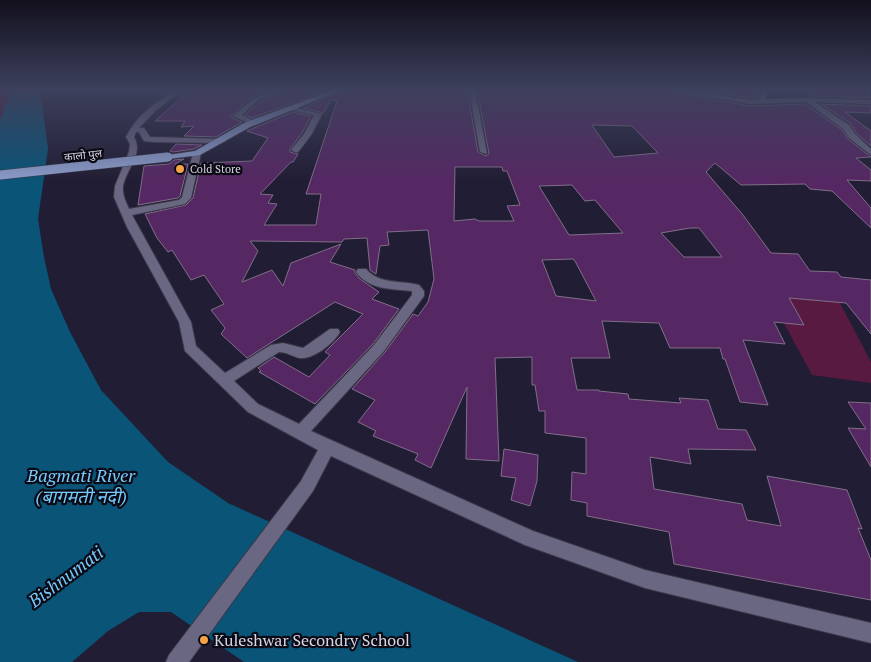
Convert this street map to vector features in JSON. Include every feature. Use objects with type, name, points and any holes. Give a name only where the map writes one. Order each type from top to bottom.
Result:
[{"type":"main road","name":"कालो पुल","points":[[0,175],[197,153],[260,120]]},
{"type":"street","points":[[143,120],[133,130],[130,137],[134,144],[133,152],[119,186],[120,197],[126,213],[185,322],[190,348],[253,408],[328,447],[531,539],[645,579],[871,634]]},
{"type":"street","points":[[246,120],[251,122],[259,120]]},
{"type":"street","points":[[296,150],[315,120]]},
{"type":"street","points":[[478,120],[484,152]]},
{"type":"street","points":[[836,120],[846,127],[852,136],[871,153]]},
{"type":"street","points":[[133,130],[141,130],[147,139],[154,140],[222,141]]},
{"type":"street","points":[[126,213],[182,202],[186,198],[197,153]]},
{"type":"street","points":[[300,433],[379,348],[418,296],[418,290],[415,288],[376,282],[366,277],[362,272]]},
{"type":"street","points":[[223,381],[276,348],[282,346],[302,353],[308,352],[334,332]]},
{"type":"street","points":[[176,662],[307,486],[328,447]]},
{"type":"shaded area","points":[[760,279],[830,284],[871,362],[871,383],[812,375]]},
{"type":"water","name":"Bagmati River (बागमती नदी)","points":[[0,120],[44,120],[48,149],[38,219],[51,289],[70,332],[101,390],[168,462],[228,503],[578,662],[244,662],[171,612],[139,612],[108,631],[72,662],[0,662]]},
{"type":"building","points":[[237,120],[242,122],[216,137],[184,136],[194,126],[181,127],[185,121],[155,121]]},
{"type":"building","points":[[273,120],[309,120],[290,149],[290,152],[298,154],[293,162],[260,194],[273,195],[268,203],[277,204],[264,225],[316,225],[321,194],[306,194],[331,120],[472,120],[478,152],[486,156],[489,154],[483,120],[828,120],[842,130],[848,139],[871,157],[856,158],[871,170],[871,181],[847,180],[871,208],[871,228],[832,191],[810,189],[805,184],[741,185],[715,163],[706,172],[743,215],[771,253],[798,254],[810,271],[837,272],[841,277],[871,280],[871,334],[846,303],[789,298],[804,325],[774,322],[785,344],[743,340],[768,405],[740,402],[720,348],[670,348],[659,323],[602,321],[610,358],[571,358],[577,390],[599,390],[628,394],[629,399],[681,403],[679,398],[708,400],[718,429],[746,430],[756,450],[688,449],[691,464],[650,457],[654,489],[742,504],[747,520],[781,526],[767,476],[847,490],[862,529],[858,528],[871,560],[871,600],[674,564],[669,532],[587,516],[587,503],[571,500],[572,472],[586,474],[586,438],[545,433],[545,411],[539,411],[535,385],[532,385],[532,357],[495,358],[499,461],[466,459],[467,387],[431,468],[415,460],[418,454],[373,436],[376,431],[358,422],[375,400],[352,389],[385,352],[413,314],[418,316],[428,302],[434,279],[428,230],[387,232],[389,245],[380,246],[376,274],[370,270],[367,238],[344,239],[342,242],[250,241],[258,251],[242,282],[272,270],[283,286],[291,263],[341,244],[330,262],[355,270],[360,279],[379,292],[372,299],[399,309],[373,344],[315,404],[259,372],[261,371],[258,368],[274,357],[309,377],[330,355],[325,352],[363,314],[335,302],[247,358],[221,334],[225,328],[211,310],[224,304],[204,275],[191,280],[172,250],[168,252],[157,238],[145,214],[186,205],[193,198],[201,163],[252,161],[268,138],[247,131]],"holes":[[[592,125],[632,126],[658,153],[614,157]],[[455,167],[502,167],[503,171],[507,171],[520,205],[507,206],[514,221],[479,221],[475,219],[454,221]],[[572,185],[585,201],[595,200],[623,233],[569,235],[539,186]],[[699,228],[722,257],[684,257],[661,233]],[[573,259],[596,301],[556,296],[542,260]]]},
{"type":"building","points":[[845,120],[856,120],[871,131],[871,146],[856,133],[850,123]]},
{"type":"building","points":[[176,144],[202,145],[194,149],[170,151]]},
{"type":"building","points":[[184,159],[175,164],[188,164],[178,198],[138,205],[144,166],[169,164],[174,160]]},
{"type":"building","points":[[848,402],[871,403],[871,467],[848,428],[866,429]]},
{"type":"building","points":[[504,449],[538,455],[537,481],[530,506],[511,500],[516,478],[501,476]]},
{"type":"place","name":"Cold Store","points":[[180,169]]},
{"type":"place","name":"Kuleshwar Secondry School","points":[[204,640]]},
{"type":"water label","name":"Bishnumati","points":[[66,577]]}]
